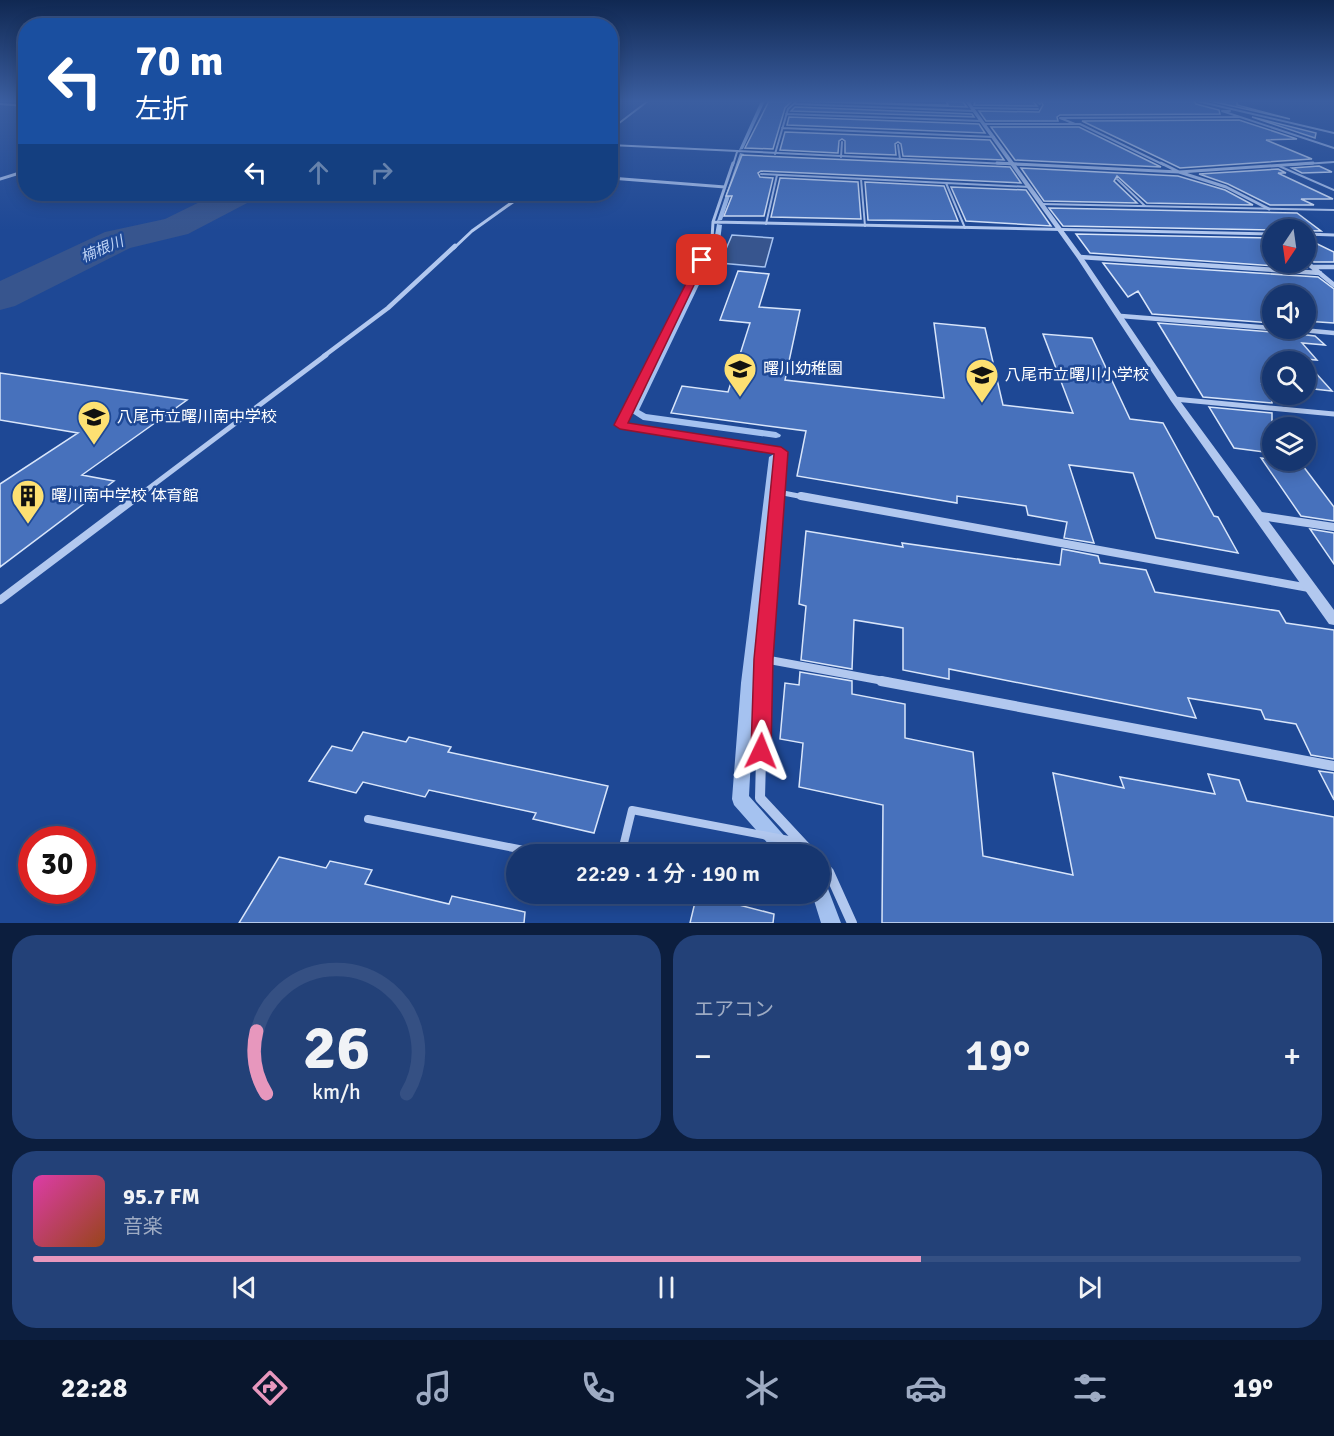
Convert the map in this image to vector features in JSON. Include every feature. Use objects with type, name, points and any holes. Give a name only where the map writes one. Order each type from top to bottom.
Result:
[{"type":"street","points":[[999,144],[1121,316],[1174,399],[1261,516],[1334,620]]},
{"type":"street","points":[[1122,144],[1179,172],[1211,181],[1250,197],[1269,208]]},
{"type":"street","points":[[618,145],[1179,172],[1334,162]]},
{"type":"street","points":[[737,152],[713,222],[712,239],[620,425],[781,452],[764,659],[760,798],[802,843]]},
{"type":"street","points":[[0,179],[18,173]]},
{"type":"street","points":[[618,179],[725,187]]},
{"type":"street","points":[[0,600],[388,308],[472,231],[514,201]]},
{"type":"street","points":[[713,222],[1262,234]]},
{"type":"street","points":[[1316,234],[1334,235]]},
{"type":"street","points":[[1080,257],[1320,273]]},
{"type":"street","points":[[1316,267],[1334,267]]},
{"type":"street","points":[[1316,270],[1334,285]]},
{"type":"street","points":[[1121,316],[1262,327]]},
{"type":"street","points":[[1316,331],[1334,333]]},
{"type":"street","points":[[1174,399],[1334,414]]},
{"type":"street","points":[[778,492],[1312,589]]},
{"type":"street","points":[[1261,516],[1334,527]]},
{"type":"street","points":[[764,659],[1334,766]]},
{"type":"street","points":[[830,874],[852,923]]},
{"type":"lane","points":[[775,154],[778,144]]},
{"type":"lane","points":[[841,157],[842,144]]},
{"type":"lane","points":[[898,145],[900,159]]},
{"type":"lane","points":[[1279,166],[1334,190]]},
{"type":"lane","points":[[761,174],[1030,187]]},
{"type":"lane","points":[[766,224],[777,175]]},
{"type":"lane","points":[[861,179],[865,226]]},
{"type":"lane","points":[[1116,179],[1145,206]]},
{"type":"lane","points":[[946,183],[965,228]]},
{"type":"lane","points":[[1041,204],[1334,210]]},
{"type":"lane","points":[[624,844],[632,810],[741,833],[802,843]]},
{"type":"lane","points":[[368,819],[506,846]]},
{"type":"water","points":[[732,235],[773,238],[765,267],[720,263]]},
{"type":"building","points":[[747,144],[774,144],[773,149],[745,148]]},
{"type":"building","points":[[782,144],[839,144],[838,153],[780,150]]},
{"type":"building","points":[[845,144],[895,144],[896,155],[845,153]]},
{"type":"building","points":[[901,144],[993,144],[1004,160],[903,156]]},
{"type":"building","points":[[1003,144],[1114,144],[1161,167],[1015,160]]},
{"type":"building","points":[[1130,144],[1276,144],[1312,159],[1180,168]]},
{"type":"building","points":[[742,155],[1010,167],[1021,183],[761,171],[758,173],[760,177],[773,178],[764,216],[724,216],[732,196],[726,196]]},
{"type":"building","points":[[1319,166],[1332,172],[1302,173],[1292,168]]},
{"type":"building","points":[[1021,168],[1178,176],[1225,190],[1253,205],[1147,203],[1117,176],[1114,181],[1137,203],[1044,201]]},
{"type":"building","points":[[1278,169],[1286,173],[1278,173],[1333,199],[1301,199],[1314,205],[1270,205],[1228,184],[1199,174]]},
{"type":"building","points":[[780,178],[858,182],[861,219],[771,217]]},
{"type":"building","points":[[865,182],[944,186],[958,221],[868,220]]},
{"type":"building","points":[[951,187],[1026,190],[1051,226],[966,221]]},
{"type":"building","points":[[1049,208],[1297,213],[1305,219],[1262,219],[1262,230],[1063,226]]},
{"type":"building","points":[[1076,234],[1262,238],[1262,265],[1090,253]]},
{"type":"building","points":[[1316,243],[1334,252],[1334,262],[1316,262]]},
{"type":"building","points":[[1103,263],[1318,277],[1334,289],[1334,323],[1316,322],[1316,285],[1262,285],[1262,322],[1152,314],[1138,291],[1128,297]]},
{"type":"building","points":[[738,271],[769,274],[759,307],[800,310],[785,380],[944,398],[934,323],[985,328],[1003,405],[1073,413],[1043,334],[1092,338],[1130,419],[1163,423],[1214,516],[1218,517],[1238,553],[1156,538],[1133,473],[1069,465],[1094,543],[1064,538],[1067,522],[1028,515],[1026,506],[957,496],[957,503],[797,476],[806,431],[671,413],[682,386],[728,392],[750,323],[720,320]]},
{"type":"building","points":[[1158,323],[1262,331],[1262,339],[1316,339],[1316,337],[1325,345],[1302,343],[1309,351],[1262,351],[1262,402],[1203,397]]},
{"type":"building","points":[[0,373],[187,400],[82,475],[114,481],[0,567],[0,484],[78,433],[0,420]]},
{"type":"building","points":[[1316,373],[1332,391],[1316,389]]},
{"type":"building","points":[[1209,407],[1272,413],[1272,417],[1262,417],[1262,452],[1234,448]]},
{"type":"building","points":[[1270,471],[1307,471],[1334,507],[1334,521],[1301,516]]},
{"type":"building","points":[[1310,529],[1334,533],[1334,564]]},
{"type":"building","points":[[806,531],[903,547],[902,543],[1060,565],[1062,549],[1098,556],[1100,563],[1146,570],[1155,592],[1279,611],[1286,623],[1334,630],[1334,759],[1311,755],[1296,724],[1265,719],[1261,710],[1188,698],[1196,718],[949,669],[949,679],[903,670],[903,628],[854,620],[852,669],[801,660],[806,606],[799,604]]},
{"type":"building","points":[[800,672],[852,681],[852,694],[905,704],[905,738],[973,752],[983,856],[1073,875],[1053,773],[1124,788],[1120,777],[1215,794],[1208,774],[1239,780],[1247,801],[1334,817],[1334,923],[882,923],[883,805],[799,787],[803,743],[780,739],[785,683],[799,685]]},
{"type":"building","points":[[363,732],[406,742],[409,737],[451,747],[448,752],[608,786],[594,833],[533,819],[536,813],[429,790],[425,797],[363,782],[356,793],[309,781],[332,746],[352,751]]},
{"type":"building","points":[[1319,771],[1334,773],[1334,800]]},
{"type":"building","points":[[279,857],[326,868],[330,861],[372,870],[365,884],[449,904],[452,896],[525,912],[524,923],[239,923]]},
{"type":"building","points":[[695,904],[736,904],[774,914],[773,923],[690,923]]},
{"type":"waterway","points":[[741,149],[743,144]]},
{"type":"waterway","points":[[719,220],[742,154]]},
{"type":"waterway","name":"楠根川","points":[[0,297],[118,240],[176,227],[226,201]]},
{"type":"waterway","points":[[719,225],[717,241],[634,411],[643,417],[776,435]]},
{"type":"waterway","points":[[774,457],[748,683],[740,799],[780,844]]},
{"type":"waterway","points":[[825,904],[831,923]]},
{"type":"place","name":"曙川幼稚園","points":[[740,398]]},
{"type":"place","name":"八尾市立曙川小学校","points":[[982,404]]},
{"type":"place","name":"八尾市立曙川南中学校","points":[[94,446]]},
{"type":"place","name":"曙川南中学校 体育館","points":[[28,525]]},
{"type":"route","points":[[702,260],[620,425],[781,452],[764,659],[761,751]]}]
